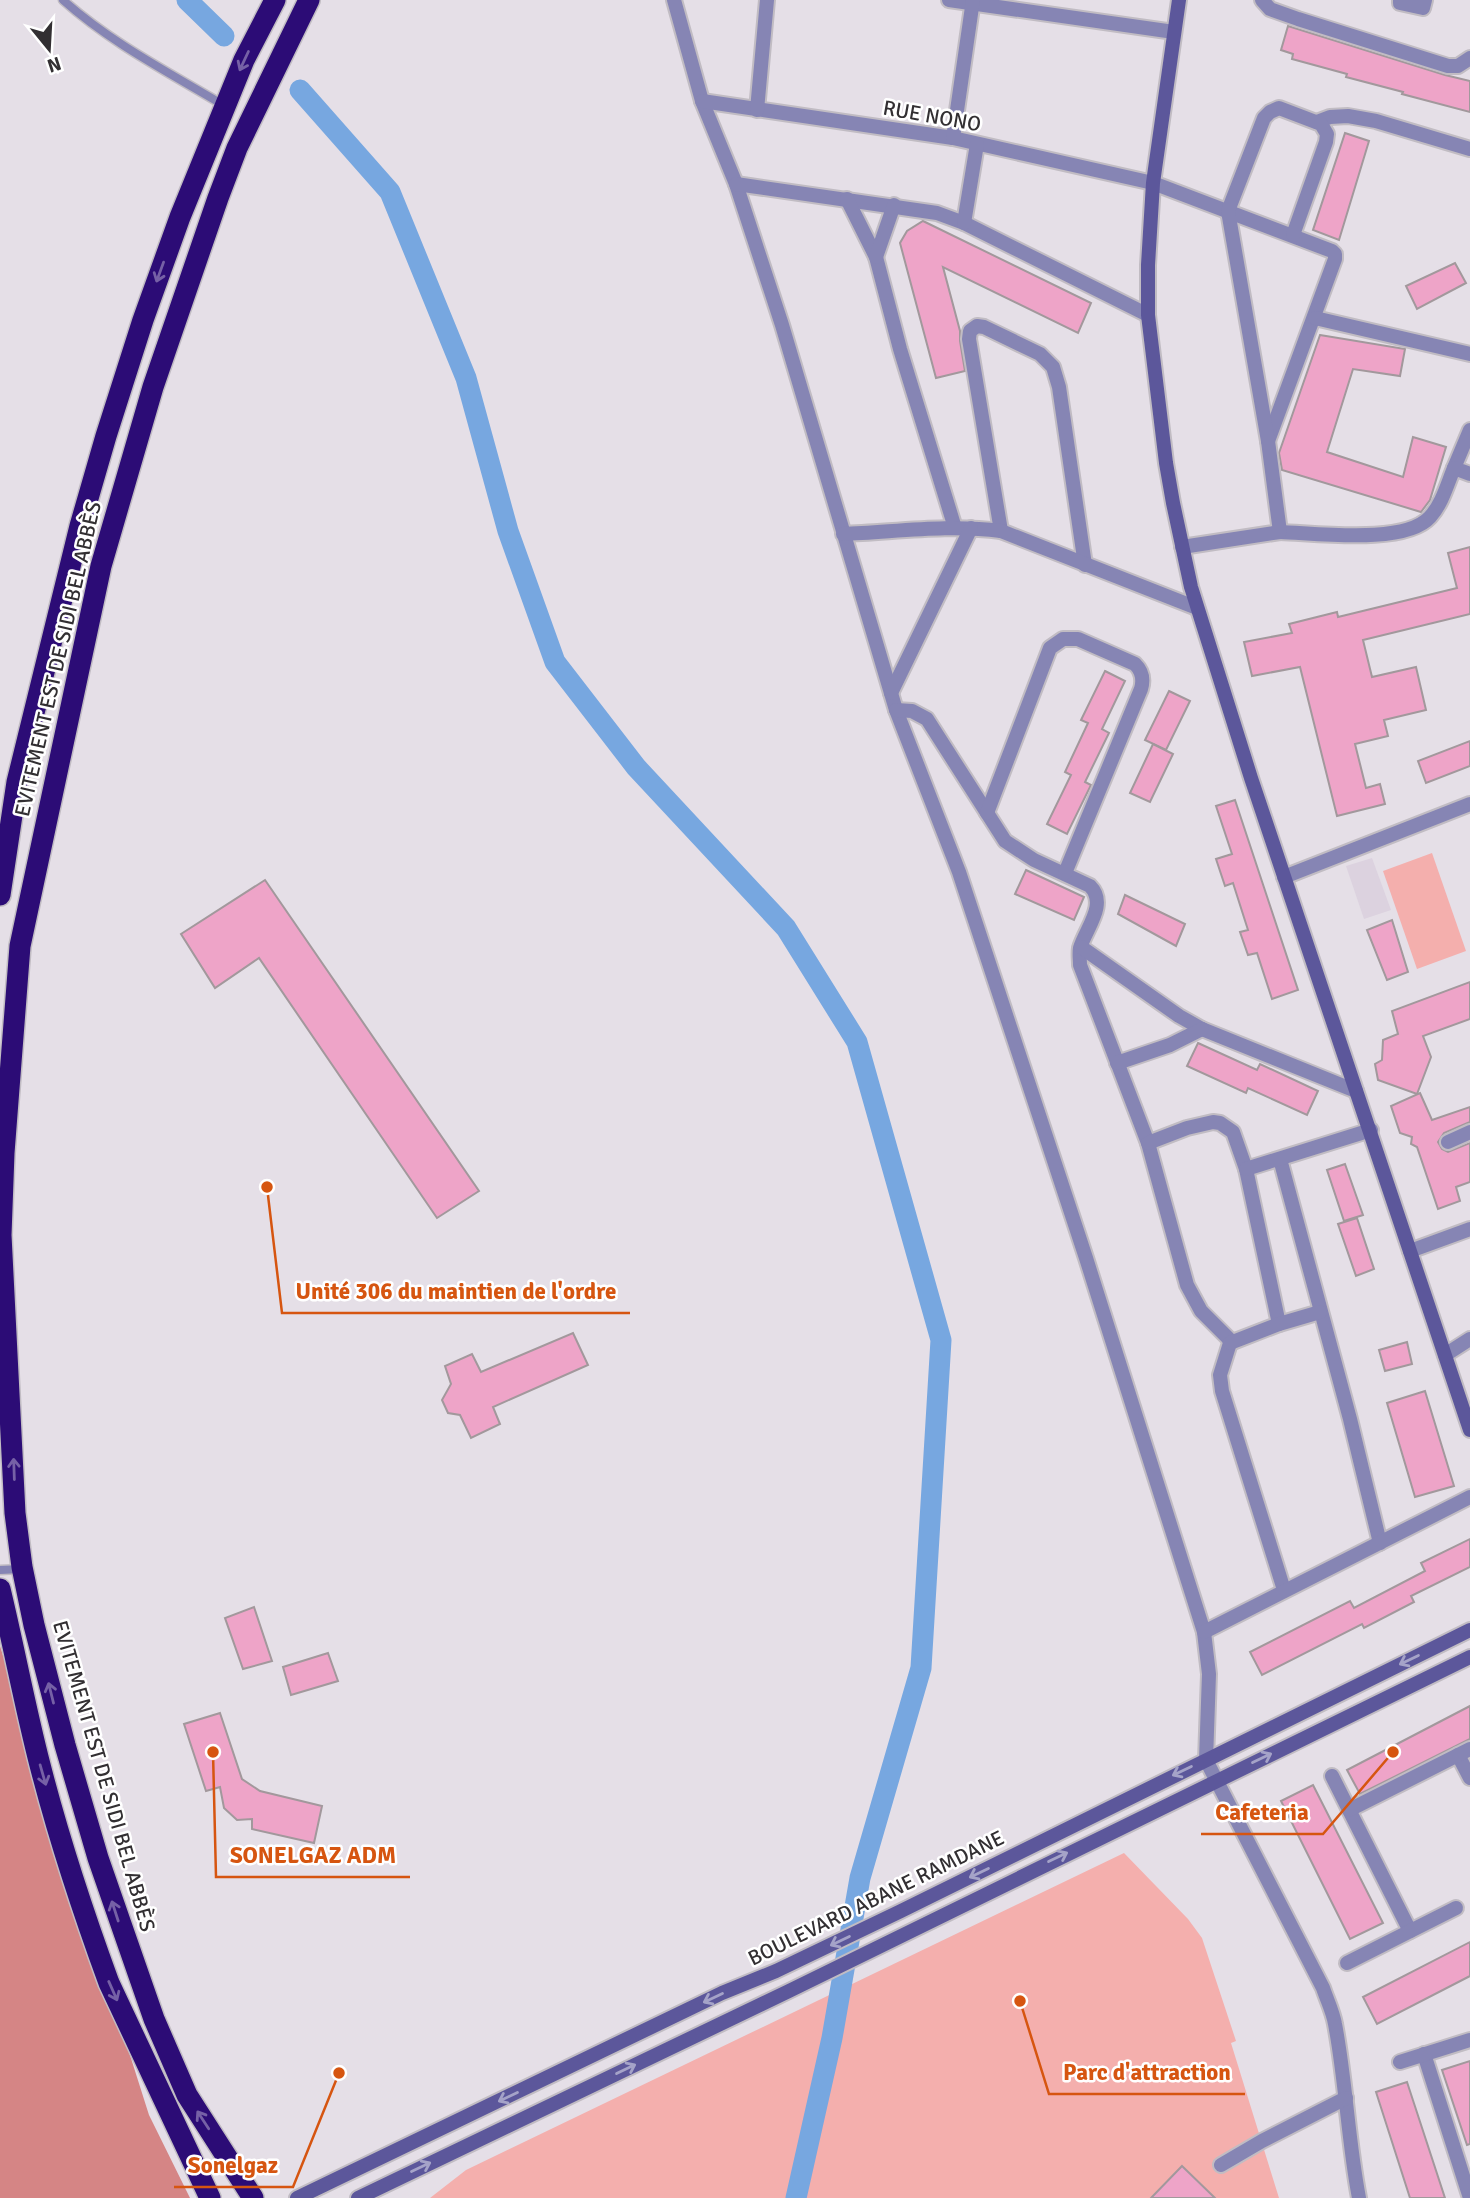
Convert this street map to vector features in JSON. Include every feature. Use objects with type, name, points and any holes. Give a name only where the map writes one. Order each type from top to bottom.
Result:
[{"type":"highway","name":"EVITEMENT EST DE SIDI BEL ABBÈS","points":[[0,895],[18,782],[80,526],[143,320],[180,217],[225,106],[244,60],[275,0]]},
{"type":"highway","name":"EVITEMENT EST DE SIDI BEL ABBÈS","points":[[253,2198],[187,2095],[154,2019],[102,1871],[65,1745],[34,1625],[11,1509],[1,1236],[4,1153],[20,946],[101,566],[153,387],[232,160],[309,0]]},
{"type":"highway","points":[[0,1589],[40,1763],[69,1868],[92,1937],[109,1983],[210,2198]]},
{"type":"main road","points":[[1178,0],[1153,183],[1148,315],[1166,463],[1182,547],[1197,608],[1284,877],[1470,1430]]},
{"type":"main road","name":"BOULEVARD ABANE RAMDANE","points":[[297,2198],[722,1993],[776,1971],[901,1911],[1470,1630]]},
{"type":"main road","name":"BOULEVARD ABANE RAMDANE","points":[[359,2198],[789,1991],[1470,1657]]},
{"type":"street","points":[[674,0],[702,101],[736,184],[782,326],[896,710],[958,872],[1086,1258],[1205,1632],[1209,1674],[1206,1760],[1323,1988],[1335,2022],[1359,2198]]},
{"type":"street","points":[[757,110],[767,0]]},
{"type":"street","points":[[949,0],[1174,32]]},
{"type":"street","points":[[1262,0],[1270,9],[1289,16],[1448,66],[1458,66],[1470,58]]},
{"type":"street","points":[[1400,0],[1399,3],[1423,8],[1425,0]]},
{"type":"street","points":[[953,138],[973,2]]},
{"type":"street","name":"RUE NONO","points":[[702,101],[953,138],[1153,183],[1332,251],[1335,260],[1315,318]]},
{"type":"street","points":[[1280,532],[1268,440],[1228,211],[1266,115],[1284,109],[1317,122],[1326,130],[1326,142],[1293,235]]},
{"type":"street","points":[[1317,122],[1330,117],[1348,116],[1376,121],[1470,149]]},
{"type":"street","points":[[964,223],[977,144]]},
{"type":"street","points":[[736,184],[937,213],[964,223],[1148,315]]},
{"type":"street","points":[[847,199],[876,257],[900,349],[955,528]]},
{"type":"street","points":[[876,257],[894,205]]},
{"type":"street","points":[[1268,440],[1315,318],[1470,354]]},
{"type":"street","points":[[1001,531],[969,339],[970,331],[977,326],[1040,354],[1053,367],[1059,387],[1085,565]]},
{"type":"street","points":[[1182,547],[1280,532],[1374,535],[1407,531],[1417,527],[1429,518],[1440,502],[1470,430]]},
{"type":"street","points":[[1454,468],[1470,474]]},
{"type":"street","points":[[843,534],[955,528],[1001,531],[1197,608]]},
{"type":"street","points":[[891,694],[971,528]]},
{"type":"street","points":[[987,813],[1050,648],[1063,639],[1077,639],[1135,664],[1143,679],[1141,689],[1065,873]]},
{"type":"street","points":[[896,710],[912,711],[927,719],[1005,841],[1034,860],[1090,886],[1098,899],[1081,947],[1080,965],[1148,1143],[1192,1295],[1201,1311],[1225,1333],[1230,1343],[1220,1375],[1222,1391],[1284,1590]]},
{"type":"street","points":[[1284,877],[1467,805],[1470,821]]},
{"type":"street","points":[[1081,947],[1179,1016],[1202,1029],[1356,1091]]},
{"type":"street","points":[[1117,1063],[1170,1045],[1202,1029]]},
{"type":"street","points":[[1148,1143],[1195,1125],[1213,1122],[1220,1123],[1233,1132],[1247,1169],[1279,1324]]},
{"type":"street","points":[[1247,1169],[1371,1130]]},
{"type":"street","points":[[1448,1142],[1470,1132]]},
{"type":"street","points":[[1280,1159],[1350,1419],[1380,1543]]},
{"type":"street","points":[[1410,1251],[1470,1229]]},
{"type":"street","points":[[1230,1343],[1320,1312]]},
{"type":"street","points":[[1445,1354],[1470,1339]]},
{"type":"street","points":[[1205,1632],[1470,1497]]},
{"type":"street","points":[[1349,1810],[1464,1752],[1470,1778]]},
{"type":"street","points":[[1332,1776],[1410,1931]]},
{"type":"street","points":[[1347,1963],[1456,1908]]},
{"type":"street","points":[[1400,2063],[1470,2040]]},
{"type":"street","points":[[1424,2054],[1469,2198]]},
{"type":"street","points":[[1221,2165],[1346,2098]]},
{"type":"lane","points":[[63,0],[108,35],[225,106]]},
{"type":"lane","points":[[0,1570],[23,1569]]},
{"type":"shaded area","points":[[1432,853],[1466,951],[1417,969],[1383,871]]},
{"type":"shaded area","points":[[1372,858],[1391,910],[1364,919],[1346,866]]},
{"type":"shaded area","points":[[0,1646],[149,2115],[190,2198],[0,2198]]},
{"type":"shaded area","points":[[1124,1853],[1188,1919],[1202,1938],[1236,2041],[1231,2043],[1279,2198],[430,2198],[466,2170]]},
{"type":"building","points":[[1288,26],[1470,81],[1470,112],[1402,94],[1403,92],[1346,77],[1347,74],[1292,59],[1293,54],[1281,50]]},
{"type":"building","points":[[1345,133],[1369,141],[1339,240],[1313,230]]},
{"type":"building","points":[[923,221],[1091,303],[1078,333],[943,267],[960,331],[965,371],[936,378],[900,243],[907,231]]},
{"type":"building","points":[[1455,263],[1466,283],[1417,309],[1406,286]]},
{"type":"building","points":[[1320,335],[1405,349],[1400,376],[1353,369],[1327,452],[1403,477],[1413,437],[1446,447],[1430,500],[1421,512],[1282,470],[1279,453]]},
{"type":"building","points":[[1470,547],[1470,614],[1363,640],[1372,677],[1416,667],[1426,710],[1384,720],[1388,736],[1355,744],[1366,788],[1380,784],[1385,804],[1337,816],[1300,667],[1252,676],[1244,642],[1292,633],[1289,624],[1337,612],[1338,617],[1457,588],[1448,553]]},
{"type":"building","points":[[1105,671],[1125,681],[1102,729],[1109,733],[1085,782],[1091,785],[1067,834],[1047,824],[1071,775],[1065,772],[1088,723],[1081,720]]},
{"type":"building","points":[[1169,691],[1190,701],[1166,750],[1145,740]]},
{"type":"building","points":[[1470,741],[1470,766],[1426,783],[1418,761]]},
{"type":"building","points":[[1153,744],[1173,754],[1150,802],[1130,793]]},
{"type":"building","points":[[1235,800],[1298,990],[1272,999],[1257,953],[1248,955],[1240,932],[1248,930],[1233,883],[1225,886],[1216,859],[1232,854],[1216,806]]},
{"type":"building","points":[[1026,870],[1084,897],[1074,920],[1015,894]]},
{"type":"building","points":[[265,880],[479,1191],[437,1218],[259,958],[215,988],[181,934]]},
{"type":"building","points":[[1125,895],[1185,924],[1176,946],[1118,914]]},
{"type":"building","points":[[1392,920],[1408,972],[1387,980],[1367,930]]},
{"type":"building","points":[[1470,982],[1470,1019],[1423,1036],[1431,1057],[1417,1094],[1378,1080],[1375,1064],[1382,1060],[1383,1040],[1398,1034],[1392,1011]]},
{"type":"building","points":[[1198,1043],[1257,1070],[1260,1064],[1318,1091],[1307,1115],[1248,1088],[1246,1093],[1187,1066]]},
{"type":"building","points":[[1420,1093],[1432,1120],[1470,1107],[1470,1122],[1444,1133],[1438,1142],[1442,1149],[1448,1152],[1470,1143],[1470,1182],[1456,1187],[1460,1201],[1438,1209],[1417,1147],[1411,1144],[1412,1137],[1400,1133],[1391,1106]]},
{"type":"building","points":[[1345,1164],[1363,1215],[1344,1221],[1327,1170]]},
{"type":"building","points":[[1357,1218],[1374,1269],[1356,1276],[1338,1224]]},
{"type":"building","points":[[573,1333],[588,1365],[493,1407],[500,1424],[471,1438],[460,1415],[448,1413],[442,1400],[451,1384],[445,1366],[472,1354],[481,1372]]},
{"type":"building","points":[[1407,1342],[1412,1364],[1385,1371],[1379,1350]]},
{"type":"building","points":[[1425,1391],[1454,1486],[1415,1497],[1387,1403]]},
{"type":"building","points":[[1470,1539],[1470,1567],[1411,1596],[1414,1602],[1364,1628],[1362,1624],[1262,1675],[1250,1652],[1350,1601],[1354,1608],[1425,1571],[1421,1563]]},
{"type":"building","points":[[254,1607],[272,1661],[243,1669],[225,1618]]},
{"type":"building","points":[[328,1653],[338,1681],[291,1695],[283,1667]]},
{"type":"building","points":[[1470,1706],[1470,1739],[1360,1794],[1347,1770]]},
{"type":"building","points":[[220,1713],[242,1779],[260,1791],[322,1806],[314,1843],[252,1829],[252,1819],[237,1820],[224,1808],[220,1787],[206,1791],[184,1724]]},
{"type":"building","points":[[1313,1785],[1383,1923],[1350,1939],[1281,1801]]},
{"type":"building","points":[[1470,1942],[1470,1976],[1377,2024],[1363,1997]]},
{"type":"building","points":[[1470,2061],[1470,2144],[1467,2145],[1442,2070]]},
{"type":"building","points":[[1407,2082],[1445,2198],[1410,2198],[1376,2092]]},
{"type":"building","points":[[1182,2166],[1215,2198],[1151,2198]]},
{"type":"waterway","points":[[187,0],[224,36]]},
{"type":"waterway","points":[[300,90],[390,192],[466,378],[508,531],[555,662],[636,767],[786,928],[857,1042],[941,1340],[921,1668],[860,1878],[832,2038],[796,2198]]},
{"type":"place","name":"Unité 306 du maintien de l'ordre","points":[[267,1187]]},
{"type":"place","name":"SONELGAZ ADM","points":[[213,1752]]},
{"type":"place","name":"Cafeteria","points":[[1393,1752]]},
{"type":"place","name":"Parc d'attraction","points":[[1020,2001]]},
{"type":"place","name":"Sonelgaz","points":[[339,2073]]}]
